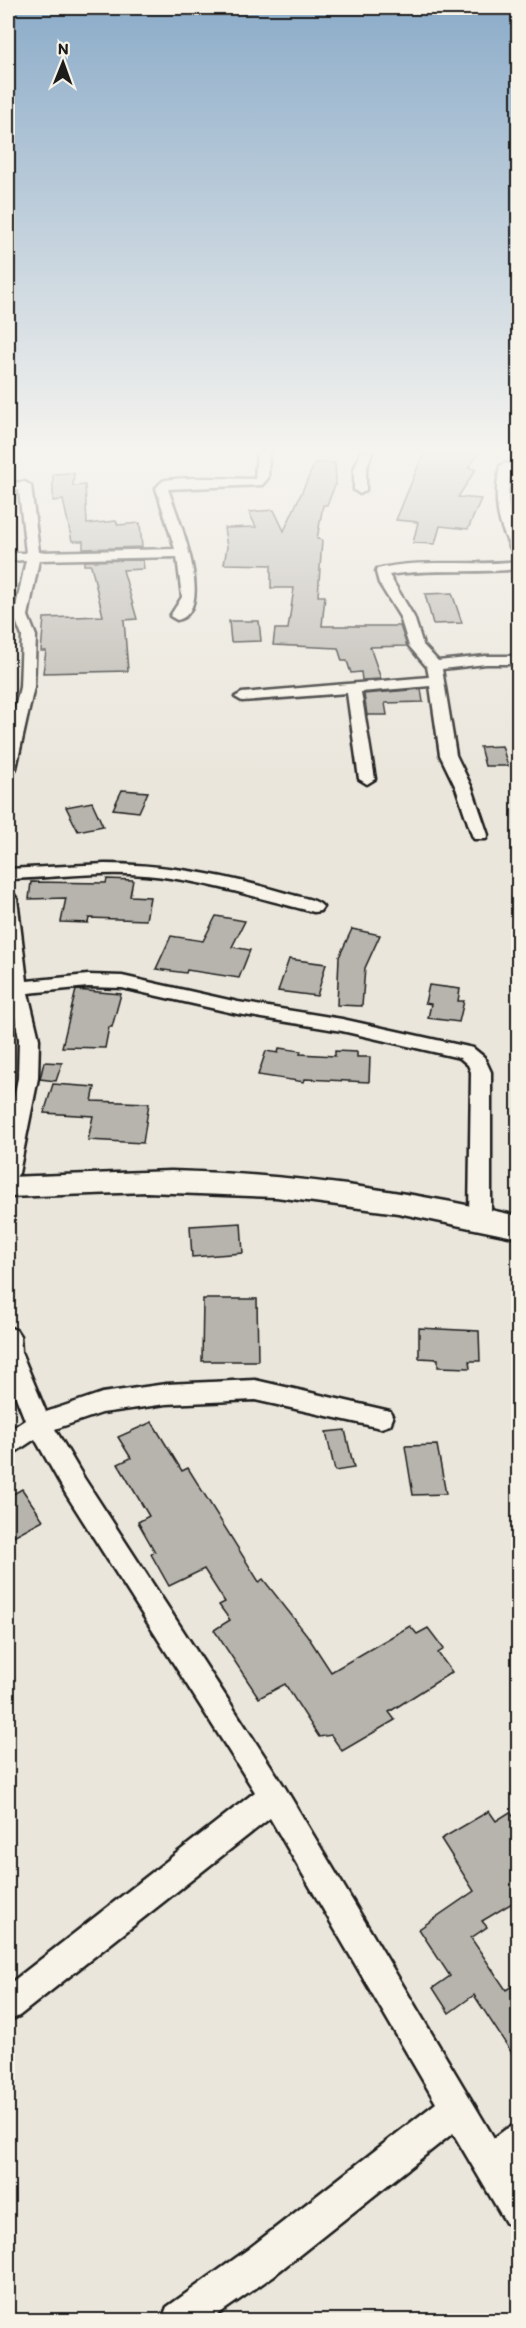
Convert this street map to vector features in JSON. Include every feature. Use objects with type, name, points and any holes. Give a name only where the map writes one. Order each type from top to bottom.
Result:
[{"type":"street","points":[[8,768],[27,687],[29,636],[14,617],[32,561]]},
{"type":"street","points":[[177,616],[188,603],[190,596],[184,561]]},
{"type":"street","points":[[480,835],[464,788],[448,755],[435,674],[417,646],[408,616],[386,583],[382,572],[408,568],[492,568],[519,565]]},
{"type":"street","points":[[242,697],[353,687],[435,674],[486,660],[519,660]]},
{"type":"street","points":[[8,687],[27,687]]},
{"type":"street","points":[[353,687],[367,779]]},
{"type":"street","points":[[8,874],[108,870],[161,872],[266,892],[314,907]]},
{"type":"street","points":[[8,899],[15,995],[29,1039],[28,1078],[8,1173]]},
{"type":"street","points":[[15,995],[88,981],[122,982],[238,1008],[342,1025],[466,1053],[477,1062],[481,1072],[480,1218]]},
{"type":"street","points":[[8,1187],[194,1182],[313,1190],[452,1211],[519,1227]]},
{"type":"street","points":[[8,1336],[9,1352],[39,1424],[75,1486],[274,1796],[519,2211]]},
{"type":"street","points":[[8,1444],[39,1424],[102,1403],[166,1394],[255,1390],[381,1418]]},
{"type":"street","points":[[8,2005],[274,1796]]},
{"type":"street","points":[[180,2320],[260,2263],[458,2107]]},
{"type":"street","points":[[490,2162],[519,2141]]},
{"type":"building","points":[[84,561],[143,561],[144,569],[123,570],[137,619],[124,620],[128,671],[43,673],[46,651],[41,651],[44,618],[103,616],[91,565],[84,565]]},
{"type":"building","points":[[225,561],[321,561],[318,596],[325,596],[322,626],[400,626],[407,646],[370,647],[381,679],[362,680],[361,672],[351,673],[347,661],[342,661],[338,648],[273,645],[275,629],[288,629],[294,588],[271,588],[271,565],[224,564]]},
{"type":"building","points":[[452,593],[462,623],[433,624],[425,594]]},
{"type":"building","points":[[229,621],[259,621],[261,641],[231,642]]},
{"type":"building","points":[[421,689],[423,702],[385,703],[387,715],[367,715],[364,694]]},
{"type":"building","points":[[502,746],[508,766],[485,766],[480,747]]},
{"type":"building","points":[[122,790],[148,792],[139,812],[113,809]]},
{"type":"building","points":[[92,802],[103,826],[78,831],[66,807]]},
{"type":"building","points":[[107,879],[133,880],[130,896],[150,897],[146,920],[89,918],[88,923],[61,922],[66,898],[29,899],[31,882],[106,883]]},
{"type":"building","points":[[216,916],[245,921],[232,947],[250,950],[239,978],[187,970],[186,973],[156,969],[171,936],[203,941]]},
{"type":"building","points":[[352,929],[380,935],[365,968],[362,1006],[337,1005],[339,957]]},
{"type":"building","points":[[289,959],[326,964],[317,996],[278,991]]},
{"type":"building","points":[[429,985],[460,989],[458,1001],[464,1001],[459,1022],[428,1018],[431,1004],[425,1003]]},
{"type":"building","points":[[76,990],[121,994],[112,1027],[109,1027],[105,1048],[62,1047]]},
{"type":"building","points":[[279,1048],[301,1051],[300,1054],[335,1056],[335,1051],[357,1052],[357,1057],[370,1057],[369,1082],[305,1079],[304,1082],[258,1075],[266,1051],[278,1053]]},
{"type":"building","points":[[44,1062],[62,1063],[56,1081],[40,1079]]},
{"type":"building","points":[[53,1084],[95,1087],[92,1101],[149,1103],[143,1143],[88,1140],[93,1116],[44,1113]]},
{"type":"building","points":[[241,1223],[243,1253],[192,1257],[190,1226]]},
{"type":"building","points":[[203,1299],[257,1299],[258,1361],[202,1361]]},
{"type":"building","points":[[419,1328],[479,1331],[480,1361],[469,1361],[470,1368],[438,1367],[438,1359],[419,1358]]},
{"type":"building","points":[[152,1422],[182,1471],[188,1468],[259,1582],[263,1579],[307,1635],[331,1672],[410,1626],[417,1634],[428,1628],[444,1649],[438,1653],[452,1672],[389,1712],[395,1720],[342,1751],[331,1735],[319,1737],[285,1684],[259,1698],[214,1630],[230,1620],[219,1605],[225,1602],[204,1569],[169,1586],[151,1554],[155,1552],[138,1522],[149,1516],[118,1464],[131,1458],[118,1437]]},
{"type":"building","points":[[345,1430],[354,1468],[335,1471],[326,1432]]},
{"type":"building","points":[[437,1445],[446,1494],[413,1495],[405,1446]]},
{"type":"building","points":[[22,1489],[43,1520],[8,1539],[8,1497]]},
{"type":"building","points":[[489,1811],[496,1821],[510,1812],[519,1824],[519,1899],[482,1921],[487,1927],[471,1938],[506,1990],[519,1982],[519,2064],[474,1995],[449,2013],[433,1988],[450,1976],[419,1929],[474,1891],[441,1839]]}]
